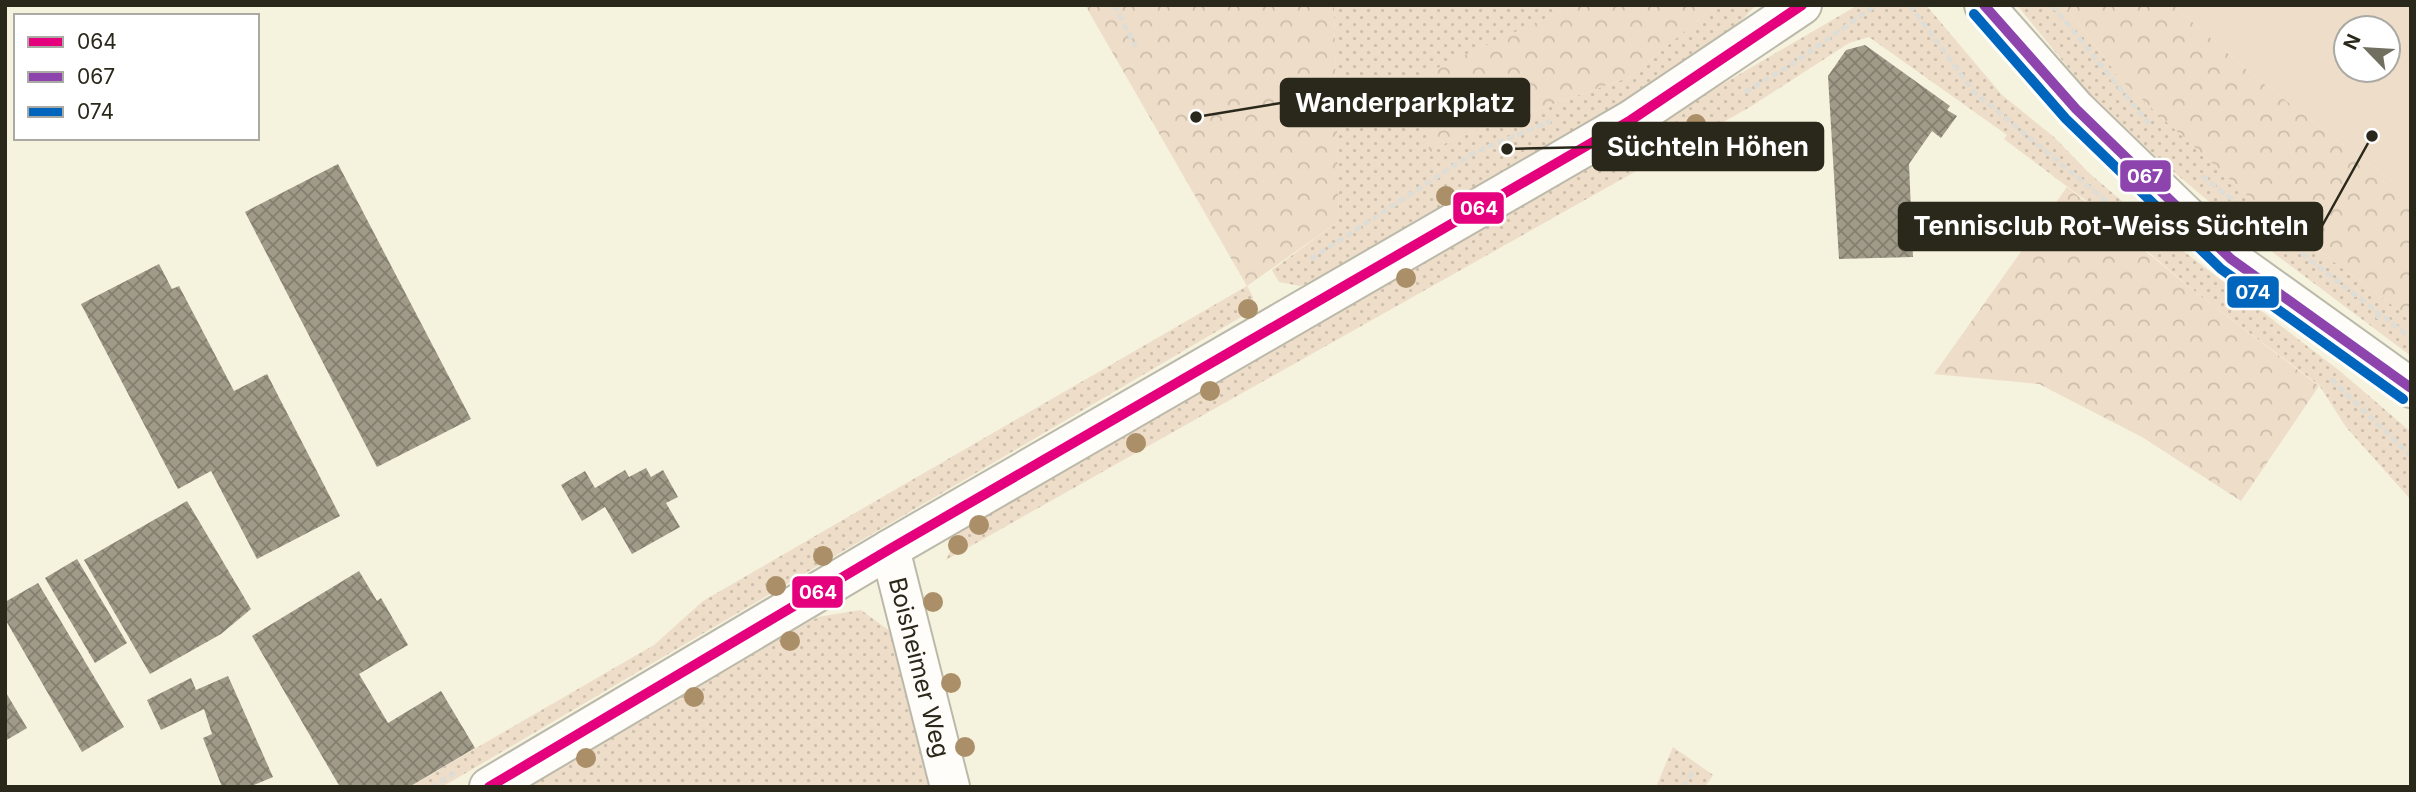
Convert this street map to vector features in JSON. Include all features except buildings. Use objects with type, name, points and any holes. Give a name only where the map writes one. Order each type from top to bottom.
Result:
[{"type":"main road","points":[[488,787],[890,549],[1631,120],[1802,5]]},
{"type":"main road","points":[[1984,5],[2076,108],[2231,259],[2411,388]]},
{"type":"main road","name":"Boisheimer Weg","points":[[890,549],[950,787]]},
{"type":"path","points":[[1114,5],[1136,47]]},
{"type":"path","points":[[2052,5],[2154,131]]},
{"type":"path","points":[[1300,267],[1475,152],[1560,117]]},
{"type":"path","points":[[2193,169],[2379,314]]},
{"type":"path","points":[[2328,376],[2411,456]]},
{"type":"path","points":[[1683,787],[1693,772]]},
{"type":"green space","points":[[1085,5],[1334,5],[1339,221],[1247,286]]},
{"type":"green space","points":[[1334,5],[1574,5],[1425,74],[1429,153],[1451,140],[1630,77],[1716,5],[1756,5],[1742,20],[1667,77],[1320,280],[1300,286],[1279,282],[1272,270],[1339,221]]},
{"type":"green space","points":[[1574,5],[1716,5],[1630,77],[1451,140],[1429,153],[1424,74]]},
{"type":"green space","points":[[1858,5],[1926,5],[2002,95],[2054,137],[2089,173],[2156,230],[2341,372],[2411,432],[2411,500],[2346,427],[2319,385],[2204,299],[2097,209],[2004,139],[2007,135],[1869,37],[1849,43],[1750,107],[946,560],[960,530]]},
{"type":"green space","points":[[2017,5],[2064,5],[2123,82],[2261,208],[2411,319],[2411,356],[2247,233],[2157,158],[2088,92]]},
{"type":"green space","points":[[2064,5],[2173,5],[2254,76],[2411,196],[2411,319],[2261,208],[2123,82]]},
{"type":"green space","points":[[2173,5],[2411,5],[2411,196],[2254,76]]},
{"type":"green space","points":[[2067,187],[2204,299],[2319,386],[2241,501],[2142,437],[2039,384],[1934,374]]},
{"type":"green space","points":[[1247,286],[1253,297],[1253,310],[442,787],[409,787],[654,645],[703,601]]},
{"type":"green space","points":[[861,610],[909,645],[943,787],[521,787],[818,617]]},
{"type":"green space","points":[[1673,747],[1713,775],[1705,787],[1656,787]]},
{"type":"transit line","name":"064","points":[[489,787],[890,549],[1631,120],[1802,5]]},
{"type":"transit line","name":"067","points":[[1984,5],[2076,109],[2231,259],[2411,388]]},
{"type":"transit line","name":"074","points":[[1974,14],[2066,119],[2221,269],[2403,399]]},
{"type":"place","name":"Wanderparkplatz","points":[[1196,117]]},
{"type":"place","name":"Tennisclub Rot-Weiss Süchteln","points":[[2372,136]]},
{"type":"place","name":"Süchteln Höhen","points":[[1507,149]]}]
